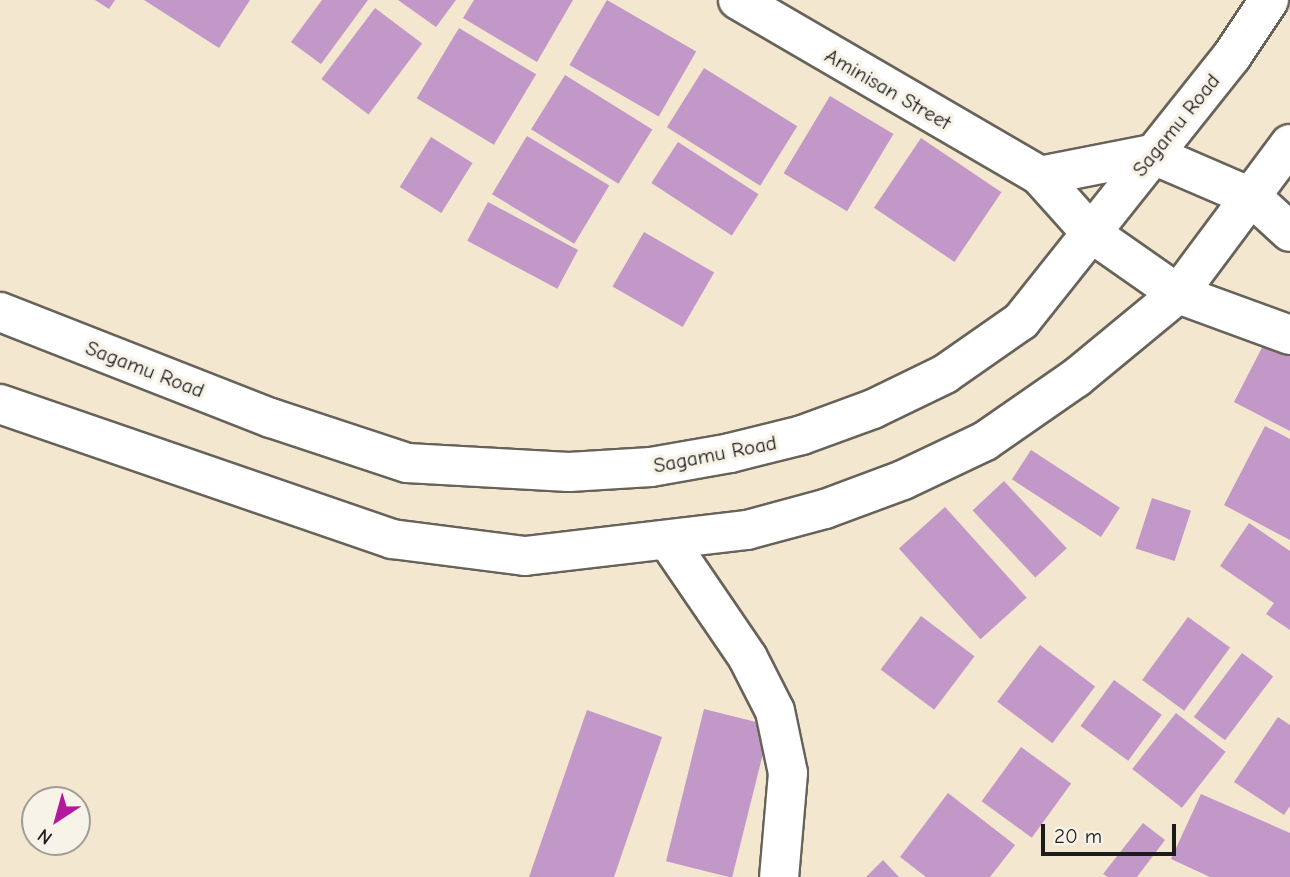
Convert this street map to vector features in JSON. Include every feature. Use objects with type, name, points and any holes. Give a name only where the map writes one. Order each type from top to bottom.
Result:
[{"type":"main road","name":"Aminisan Street","points":[[738,0],[1040,176],[1091,233],[1178,294],[1290,335]]},
{"type":"main road","name":"Sagamu Road","points":[[0,313],[271,418],[407,463],[496,471],[652,467],[802,435],[873,409],[945,374],[1021,321],[1151,154],[1232,56],[1269,0]]},
{"type":"main road","points":[[0,404],[392,539],[525,556],[669,542],[747,530],[825,509],[903,480],[985,441],[1076,378],[1178,294],[1253,198],[1290,144]]},
{"type":"main road","points":[[1040,176],[1151,154],[1253,198],[1290,232]]},
{"type":"main road","points":[[669,542],[748,658],[775,711],[788,774],[779,877]]},
{"type":"building","points":[[95,0],[115,0],[109,9]]},
{"type":"building","points":[[144,0],[250,0],[219,48]]},
{"type":"building","points":[[322,0],[368,0],[321,64],[291,42]]},
{"type":"building","points":[[398,0],[456,0],[436,27]]},
{"type":"building","points":[[474,0],[573,0],[537,62],[463,18]]},
{"type":"building","points":[[607,0],[696,52],[659,116],[570,65]]},
{"type":"building","points":[[375,8],[422,44],[369,115],[321,79]]},
{"type":"building","points":[[459,28],[536,74],[494,145],[417,98]]},
{"type":"building","points":[[704,68],[797,126],[760,186],[667,127]]},
{"type":"building","points":[[565,75],[652,130],[618,184],[531,129]]},
{"type":"building","points":[[830,96],[893,134],[847,211],[784,173]]},
{"type":"building","points":[[527,136],[609,185],[574,244],[492,194]]},
{"type":"building","points":[[431,137],[473,163],[441,213],[400,187]]},
{"type":"building","points":[[921,138],[1001,192],[954,262],[874,208]]},
{"type":"building","points":[[678,142],[759,194],[732,235],[651,183]]},
{"type":"building","points":[[488,202],[578,250],[557,289],[467,241]]},
{"type":"building","points":[[644,232],[714,272],[683,327],[612,287]]},
{"type":"building","points":[[1270,332],[1290,343],[1290,431],[1234,402]]},
{"type":"building","points":[[1265,426],[1290,439],[1290,540],[1224,505]]},
{"type":"building","points":[[1031,450],[1120,508],[1101,537],[1012,479]]},
{"type":"building","points":[[1004,481],[1067,548],[1035,578],[973,510]]},
{"type":"building","points":[[1152,498],[1191,511],[1175,561],[1136,548]]},
{"type":"building","points":[[945,507],[1027,598],[981,639],[899,548]]},
{"type":"building","points":[[1249,523],[1290,551],[1290,630],[1266,614],[1274,603],[1220,566]]},
{"type":"building","points":[[921,616],[975,656],[934,710],[881,670]]},
{"type":"building","points":[[1188,617],[1230,648],[1184,711],[1142,680]]},
{"type":"building","points":[[1040,645],[1095,687],[1052,743],[997,702]]},
{"type":"building","points":[[1242,653],[1273,676],[1225,740],[1194,717]]},
{"type":"building","points":[[1114,680],[1162,715],[1128,761],[1080,726]]},
{"type":"building","points":[[704,709],[770,725],[732,877],[666,861]]},
{"type":"building","points":[[587,710],[662,737],[614,877],[529,877]]},
{"type":"building","points":[[1176,713],[1226,752],[1182,808],[1132,769]]},
{"type":"building","points":[[1278,717],[1290,725],[1290,806],[1284,815],[1234,782]]},
{"type":"building","points":[[1021,747],[1071,783],[1032,838],[982,801]]},
{"type":"building","points":[[948,793],[1015,845],[990,877],[926,877],[900,857]]},
{"type":"building","points":[[1201,794],[1290,833],[1290,877],[1210,877],[1171,859]]},
{"type":"building","points":[[1143,823],[1165,840],[1137,877],[1108,877],[1103,874]]},
{"type":"building","points":[[883,860],[899,877],[866,877]]}]
